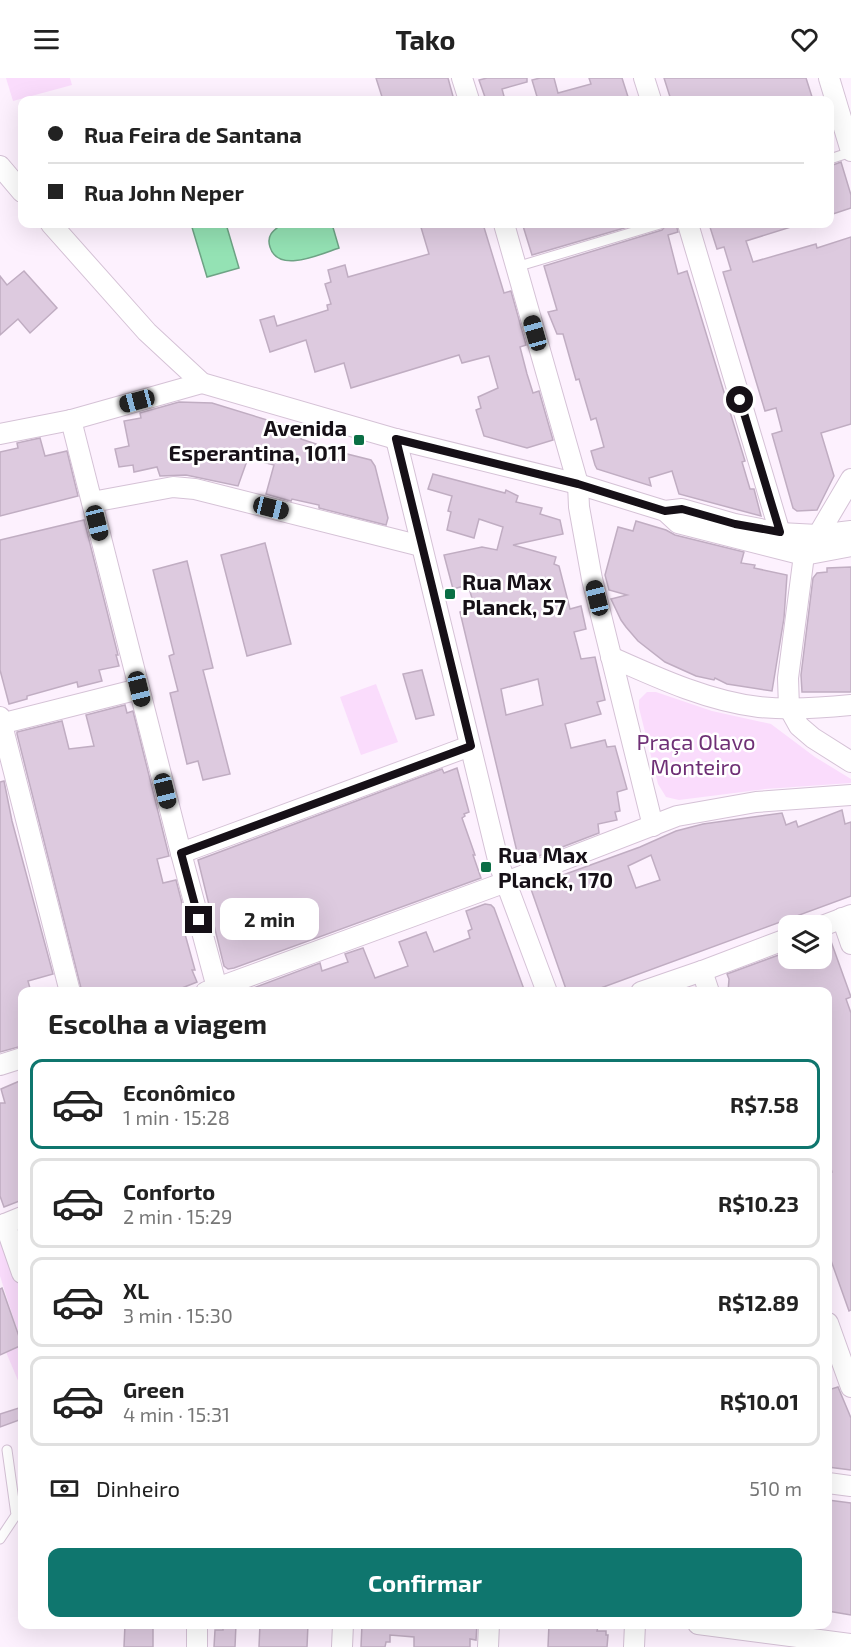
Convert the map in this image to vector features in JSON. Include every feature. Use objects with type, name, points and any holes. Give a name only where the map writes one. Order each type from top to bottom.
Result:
[{"type":"street","points":[[462,78],[468,96]]},
{"type":"street","points":[[644,78],[650,96]]},
{"type":"street","points":[[829,78],[851,152]]},
{"type":"street","points":[[0,166],[18,187]]},
{"type":"street","points":[[55,228],[147,332],[202,383],[396,439],[578,484],[665,511],[682,509],[735,524],[780,532],[818,535],[851,531]]},
{"type":"street","points":[[505,228],[578,484],[579,507],[592,579],[653,826]]},
{"type":"street","points":[[689,228],[780,532]]},
{"type":"street","points":[[0,434],[71,420],[202,383]]},
{"type":"street","points":[[71,420],[181,853],[211,987]]},
{"type":"street","points":[[396,439],[499,864],[545,987]]},
{"type":"street","points":[[851,479],[804,555],[788,678],[789,708],[799,726],[813,738],[851,762]]},
{"type":"street","points":[[92,502],[173,487],[195,489],[421,546]]},
{"type":"street","points":[[665,511],[678,523],[804,555],[851,546]]},
{"type":"street","points":[[611,657],[663,680],[714,697],[759,707],[822,708],[851,705]]},
{"type":"street","points":[[69,987],[1,721],[139,689]]},
{"type":"street","points":[[181,853],[471,746]]},
{"type":"street","points":[[220,987],[506,882],[677,816],[700,810],[756,802],[851,795]]},
{"type":"street","points":[[846,917],[851,944]]},
{"type":"street","points":[[656,987],[778,942]]},
{"type":"street","points":[[702,971],[707,987]]},
{"type":"street","points":[[0,1065],[18,1059]]},
{"type":"street","points":[[9,1222],[18,1257]]},
{"type":"street","points":[[832,1334],[851,1387]]},
{"type":"street","points":[[832,1484],[851,1486]]},
{"type":"street","points":[[197,1629],[197,1647]]},
{"type":"street","points":[[342,1647],[343,1629]]},
{"type":"street","points":[[488,1647],[489,1629]]},
{"type":"street","points":[[634,1647],[635,1629]]},
{"type":"street","points":[[725,1629],[784,1641],[851,1644]]},
{"type":"lane","points":[[834,158],[851,152]]},
{"type":"lane","points":[[516,267],[647,228]]},
{"type":"lane","points":[[0,1539],[16,1515],[7,1450]]},
{"type":"green space","points":[[6,78],[70,78],[72,85],[31,96],[18,96],[18,100],[13,101]]},
{"type":"green space","points":[[376,684],[398,742],[361,755],[340,697]]},
{"type":"green space","name":"Praça Olavo Monteiro","points":[[647,692],[656,692],[712,711],[771,724],[815,757],[851,779],[851,783],[765,789],[679,800],[666,797],[658,784],[639,708],[639,700]]},
{"type":"green space","points":[[0,1226],[18,1264],[18,1332],[0,1276]]},
{"type":"green space","points":[[18,1347],[18,1380],[6,1352]]},
{"type":"shaded area","points":[[192,228],[227,228],[239,268],[207,277]]},
{"type":"shaded area","points":[[276,228],[333,228],[339,248],[301,260],[282,259],[275,255],[270,247],[269,239]]},
{"type":"building","points":[[376,78],[448,78],[453,96],[382,96]]},
{"type":"building","points":[[527,78],[527,82],[502,89],[504,96],[485,96],[479,80]]},
{"type":"building","points":[[554,78],[558,93],[591,84],[589,78],[622,78],[628,96],[537,96],[532,80]]},
{"type":"building","points":[[664,78],[806,78],[812,96],[670,96]]},
{"type":"building","points":[[841,162],[851,195],[851,208],[834,214],[834,165]]},
{"type":"building","points":[[421,228],[484,228],[504,293],[511,291],[526,345],[520,347],[527,374],[533,393],[539,391],[553,440],[527,448],[484,436],[476,410],[481,408],[478,397],[498,388],[489,356],[462,363],[459,355],[351,388],[344,363],[315,372],[306,340],[270,352],[260,320],[274,316],[277,326],[328,310],[327,305],[331,304],[325,284],[331,282],[328,270],[345,265],[348,277],[429,254]]},
{"type":"building","points":[[524,228],[624,228],[532,255]]},
{"type":"building","points":[[677,228],[678,232],[668,235],[678,274],[687,271],[745,461],[742,462],[750,489],[754,489],[761,516],[679,494],[672,471],[649,478],[651,486],[597,469],[595,465],[591,451],[604,447],[596,418],[591,420],[579,379],[576,380],[563,334],[557,334],[548,312],[557,310],[544,266],[662,230]]},
{"type":"building","points":[[710,228],[788,228],[746,241],[753,262],[816,244],[817,248],[851,237],[851,424],[821,433],[834,476],[817,510],[797,511],[793,508],[772,434],[782,431],[776,408],[765,411],[723,272],[731,270],[724,247],[717,249]]},
{"type":"building","points":[[24,271],[57,308],[30,333],[18,319],[0,335],[0,276],[7,285]]},
{"type":"building","points":[[179,402],[212,403],[303,431],[301,439],[316,444],[313,454],[345,462],[347,454],[371,460],[375,466],[388,518],[386,525],[319,508],[319,505],[266,494],[274,465],[248,458],[238,486],[186,475],[160,476],[157,467],[134,472],[133,465],[119,467],[115,449],[129,446],[124,421],[141,418],[140,413]]},
{"type":"building","points":[[40,438],[45,456],[67,451],[78,496],[0,516],[0,452],[18,448],[17,443]]},
{"type":"building","points":[[433,474],[505,493],[506,490],[518,496],[516,502],[542,508],[540,514],[560,520],[563,534],[513,545],[556,557],[554,564],[559,566],[570,609],[581,606],[586,629],[574,632],[581,659],[595,657],[605,700],[597,702],[601,714],[565,724],[571,748],[605,740],[607,747],[615,746],[627,789],[617,792],[620,811],[615,812],[617,820],[598,824],[599,833],[523,862],[518,856],[460,612],[475,608],[468,585],[453,589],[444,555],[482,547],[497,550],[503,527],[479,519],[474,538],[447,530],[452,496],[428,489]],"holes":[[[538,679],[543,705],[506,715],[501,689]]]},
{"type":"building","points":[[84,520],[119,666],[99,670],[102,681],[78,687],[77,682],[27,696],[27,699],[9,704],[0,670],[0,540]]},
{"type":"building","points":[[636,521],[675,535],[744,552],[741,563],[787,575],[784,618],[772,691],[727,684],[715,678],[714,680],[696,676],[665,662],[638,641],[626,627],[611,599],[627,595],[609,590],[605,575],[618,527],[633,531]]},
{"type":"building","points":[[265,543],[291,644],[247,656],[221,555]]},
{"type":"building","points":[[187,561],[213,668],[203,670],[230,774],[203,780],[198,761],[187,764],[170,693],[178,691],[169,656],[174,654],[153,570]]},
{"type":"building","points":[[851,567],[851,692],[802,692],[801,675],[813,578],[817,573],[827,572],[827,568]]},
{"type":"building","points":[[422,670],[434,715],[416,719],[403,674]]},
{"type":"building","points":[[125,705],[127,713],[133,711],[169,856],[157,859],[163,883],[176,880],[188,926],[183,927],[195,970],[192,970],[197,982],[184,987],[81,987],[17,732],[62,721],[69,749],[94,746],[86,715]]},
{"type":"building","points":[[457,768],[469,812],[462,818],[481,878],[234,968],[228,969],[224,966],[198,860],[442,769],[444,773]]},
{"type":"building","points":[[4,781],[12,821],[53,974],[28,981],[30,987],[18,987],[18,1047],[0,1052],[0,782]]},
{"type":"building","points":[[842,810],[845,824],[851,822],[851,896],[799,915],[778,915],[778,923],[604,987],[565,987],[531,889],[541,883],[640,847],[676,831],[703,824],[782,813],[786,825],[796,821],[798,827]],"holes":[[[651,855],[660,880],[636,888],[628,866]]]},
{"type":"building","points":[[485,904],[494,908],[523,987],[256,987],[320,963],[322,971],[348,962],[345,954],[363,948],[375,978],[408,966],[399,942],[426,932],[434,952],[470,938],[468,931],[472,929],[466,911]]},
{"type":"building","points":[[832,944],[851,997],[846,999],[851,1013],[851,1310],[849,1311],[832,1263],[832,987],[728,987],[727,974],[778,955],[778,969],[832,969]]},
{"type":"building","points":[[18,1082],[18,1202],[4,1207],[0,1196],[0,1103],[5,1103],[1,1089]]},
{"type":"building","points":[[2,1288],[18,1334],[18,1347],[0,1355],[0,1289]]},
{"type":"building","points":[[838,1387],[851,1418],[851,1470],[832,1468],[832,1389]]},
{"type":"building","points":[[18,1408],[18,1420],[0,1427],[0,1414]]},
{"type":"building","points":[[832,1501],[851,1503],[851,1615],[832,1612]]},
{"type":"building","points":[[125,1629],[153,1629],[153,1647],[124,1647]]},
{"type":"building","points":[[236,1629],[235,1647],[214,1647],[215,1630]]},
{"type":"building","points":[[260,1629],[308,1629],[307,1647],[259,1647]]},
{"type":"building","points":[[362,1629],[477,1629],[476,1640],[470,1639],[470,1647],[414,1647],[414,1637],[390,1635],[390,1642],[386,1642],[385,1647],[361,1647]]},
{"type":"building","points":[[549,1629],[598,1629],[597,1631],[606,1631],[608,1635],[607,1647],[548,1647]]},
{"type":"place","name":"Avenida Esperantina, 1011","points":[[359,440]]},
{"type":"place","name":"Rua Max Planck, 57","points":[[450,594]]},
{"type":"place","name":"Rua Max Planck, 170","points":[[486,867]]},
{"type":"route","points":[[199,920],[181,853],[471,746],[396,439],[578,484],[665,511],[682,509],[735,524],[780,532],[740,400]]}]
